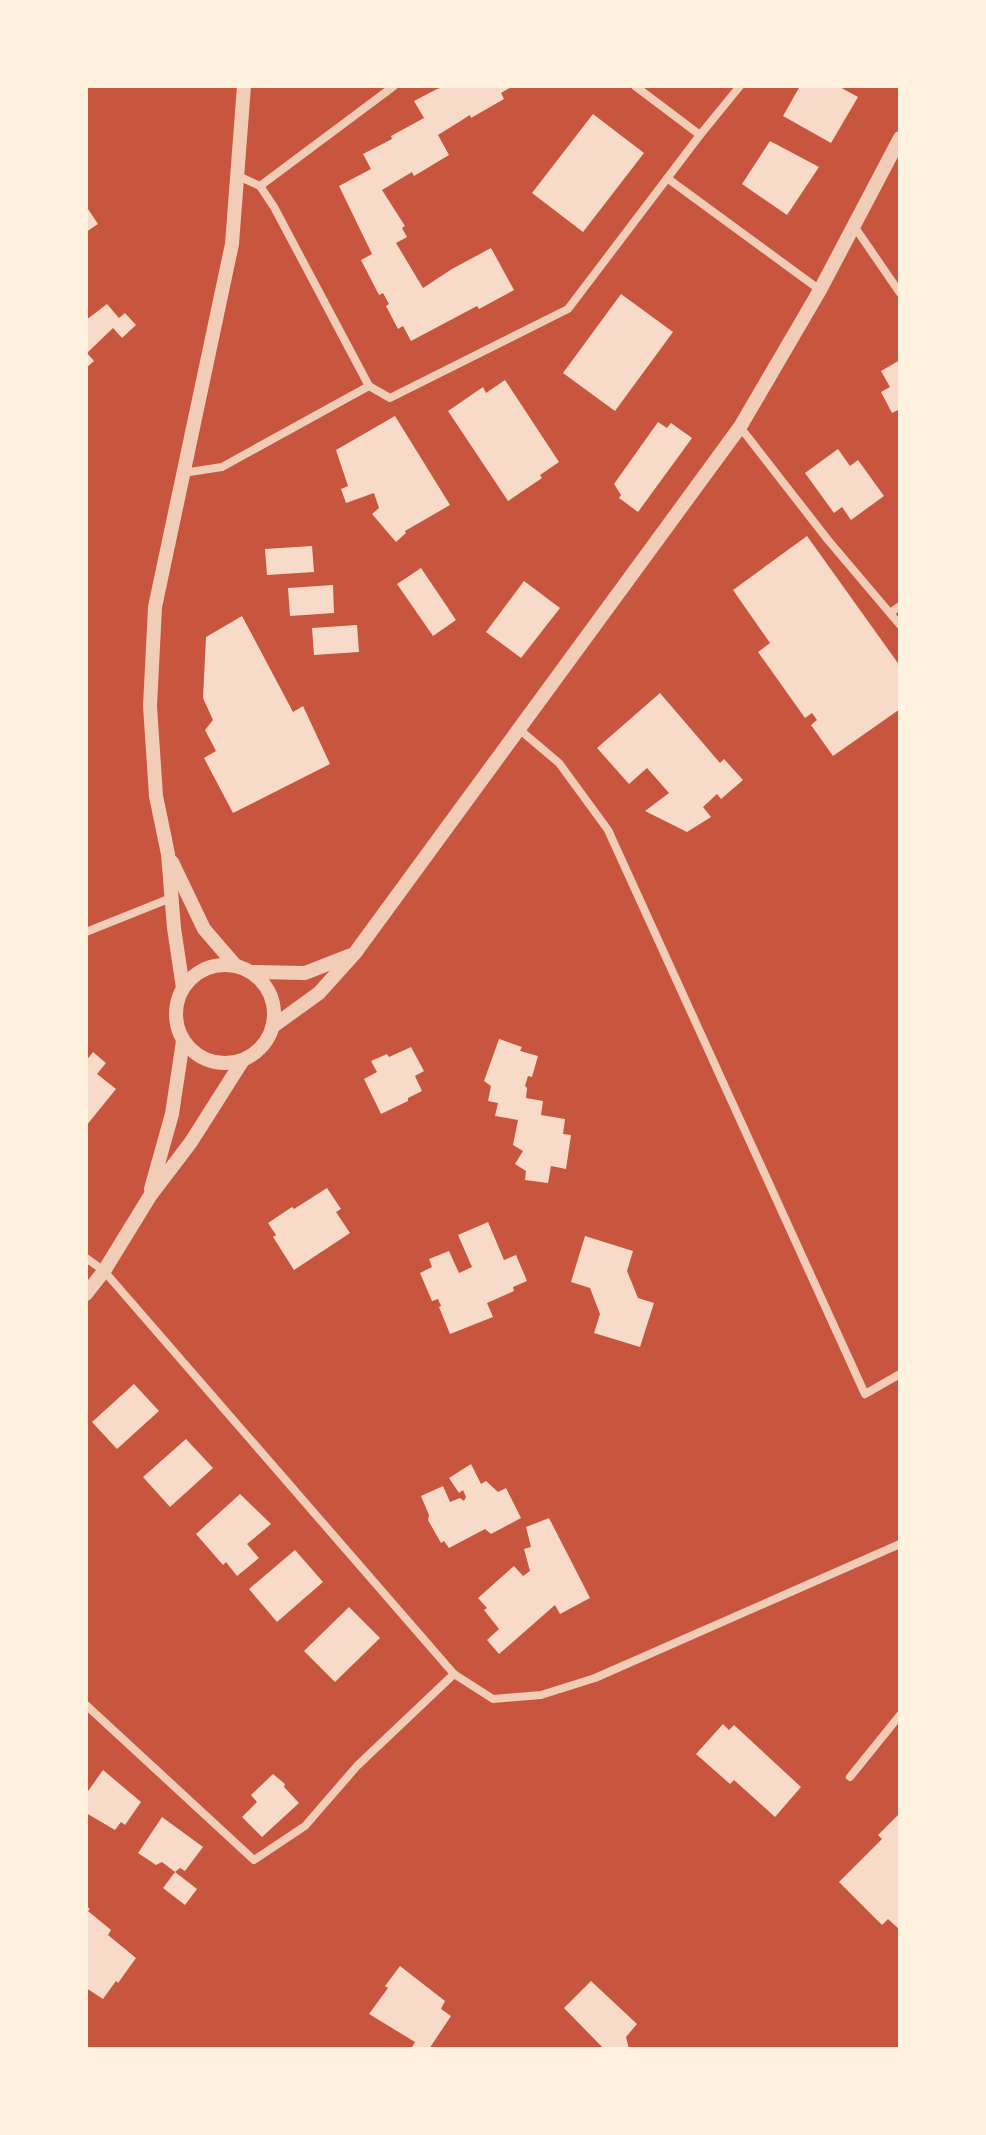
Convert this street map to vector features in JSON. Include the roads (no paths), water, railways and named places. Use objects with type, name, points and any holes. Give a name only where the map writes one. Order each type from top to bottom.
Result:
[{"type":"street","points":[[183,988],[168,854],[156,796],[150,706],[155,607],[232,244],[244,86]]},
{"type":"street","points":[[260,186],[394,86]]},
{"type":"street","points":[[635,86],[700,135]]},
{"type":"street","points":[[238,176],[260,186],[369,386],[390,398],[568,309],[740,86]]},
{"type":"street","points":[[272,1027],[319,993],[355,953],[740,427],[820,290],[900,138]]},
{"type":"street","points":[[667,178],[820,290]]},
{"type":"street","points":[[854,226],[900,293]]},
{"type":"street","points":[[183,473],[222,467],[369,386]]},
{"type":"street","points":[[740,427],[828,540],[900,625]]},
{"type":"street","points":[[890,613],[900,606]]},
{"type":"street","points":[[520,730],[559,763],[608,830],[865,1394],[900,1374]]},
{"type":"street","points":[[168,854],[204,929],[236,966]]},
{"type":"street","points":[[86,932],[171,898]]},
{"type":"street","points":[[250,972],[305,973],[355,953]]},
{"type":"street","points":[[220,965],[236,966],[250,972],[262,982],[271,996],[274,1011],[266,1041],[255,1053],[230,1064],[203,1059],[192,1052],[177,1028],[177,1001],[183,988],[192,977],[220,965]]},
{"type":"street","points":[[150,1196],[172,1114],[183,1041]]},
{"type":"street","points":[[86,1294],[104,1271],[150,1196],[191,1142],[243,1060]]},
{"type":"street","points":[[86,1258],[104,1271],[454,1674],[493,1699],[541,1695],[595,1678],[900,1544]]},
{"type":"street","points":[[86,1705],[254,1860],[305,1826],[357,1766],[454,1674]]},
{"type":"street","points":[[850,1777],[900,1715]]}]
